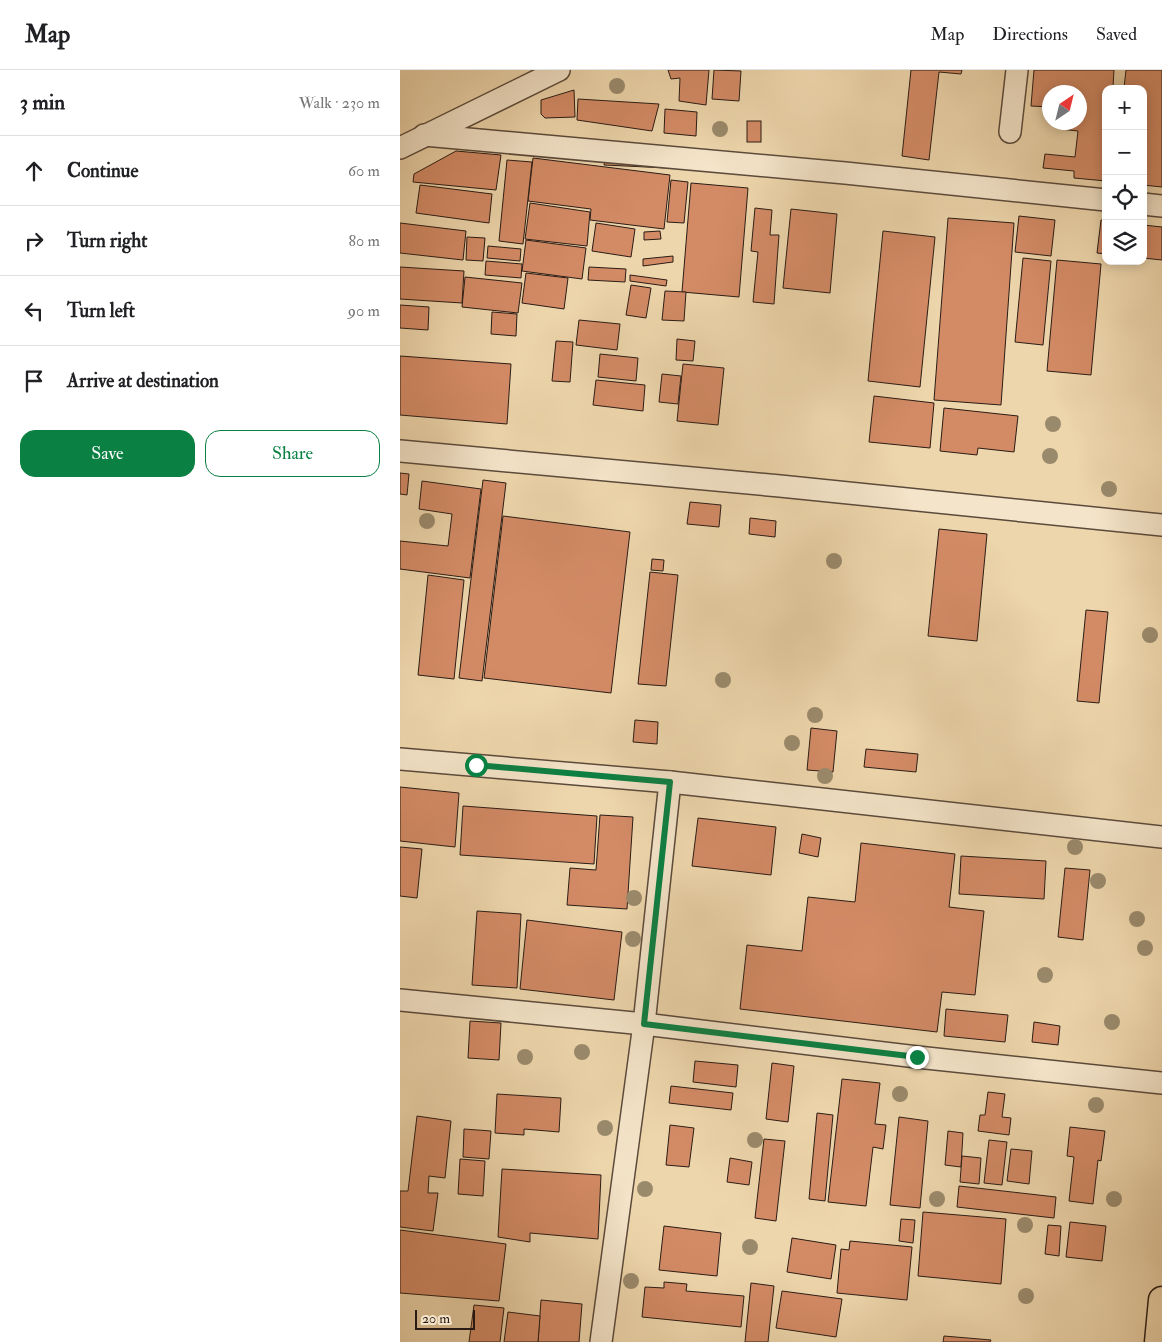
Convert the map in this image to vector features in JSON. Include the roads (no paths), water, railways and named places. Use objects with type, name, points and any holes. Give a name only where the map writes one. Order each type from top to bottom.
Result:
[{"type":"main road","points":[[1158,1342],[1162,1300]]},
{"type":"street","points":[[400,148],[559,70]]},
{"type":"street","points":[[1010,132],[1017,70]]},
{"type":"street","points":[[424,135],[845,173],[1102,200]]},
{"type":"street","points":[[1147,204],[1162,206]]},
{"type":"street","points":[[400,450],[1162,525]]},
{"type":"street","points":[[400,759],[670,782],[1162,837]]},
{"type":"street","points":[[601,1342],[644,1024],[670,782]]},
{"type":"street","points":[[400,1000],[644,1024],[917,1057],[1162,1083]]}]
